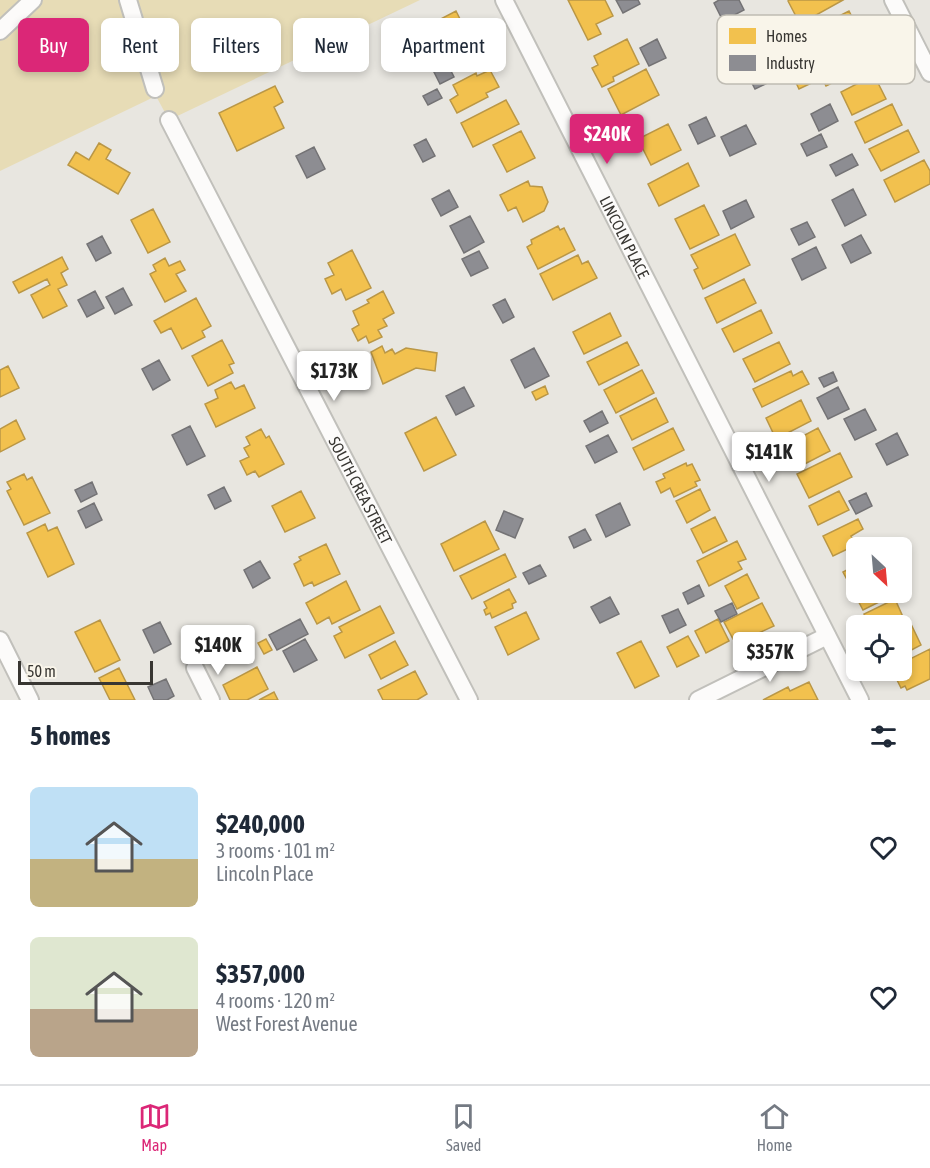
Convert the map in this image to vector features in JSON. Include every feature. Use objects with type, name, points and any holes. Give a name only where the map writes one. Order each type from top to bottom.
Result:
[{"type":"street","points":[[0,32],[33,0]]},
{"type":"street","points":[[128,0],[155,89]]},
{"type":"street","name":"LINCOLN PLACE","points":[[504,0],[860,700]]},
{"type":"street","points":[[893,0],[901,15]]},
{"type":"street","points":[[915,43],[930,73]]},
{"type":"street","name":"SOUTH CREA STREET","points":[[169,120],[469,700]]},
{"type":"street","points":[[698,700],[827,636]]},
{"type":"street","points":[[0,640],[30,700]]},
{"type":"street","points":[[195,668],[211,700]]},
{"type":"shaded area","points":[[0,0],[420,0],[369,24],[369,18],[293,18],[293,61],[281,66],[281,18],[191,18],[191,72],[269,72],[169,120],[156,96],[0,171]]},
{"type":"building: Homes","points":[[568,0],[605,0],[613,16],[596,24],[601,34],[588,40]]},
{"type":"building: Homes","points":[[789,0],[843,0],[816,15],[795,15]]},
{"type":"building: Homes","points":[[456,11],[460,18],[443,18]]},
{"type":"building: Homes","points":[[627,39],[639,64],[613,77],[614,81],[602,87],[592,68],[598,65],[594,56]]},
{"type":"building: Homes","points":[[646,69],[659,95],[621,115],[608,89]]},
{"type":"building: Homes","points":[[491,72],[499,87],[486,93],[488,97],[457,113],[450,100],[458,95],[453,85],[476,73],[477,76]]},
{"type":"building: Homes","points":[[797,84],[809,84],[799,89]]},
{"type":"building: Homes","points":[[857,84],[878,84],[886,99],[852,115],[841,92]]},
{"type":"building: Homes","points":[[275,86],[283,102],[274,107],[284,128],[237,151],[219,113]]},
{"type":"building: Homes","points":[[506,100],[519,124],[473,147],[461,123]]},
{"type":"building: Homes","points":[[892,104],[902,125],[865,143],[855,122]]},
{"type":"building: Homes","points":[[668,124],[681,150],[651,165],[638,139]]},
{"type":"building: Homes","points":[[908,130],[919,152],[881,171],[869,149]]},
{"type":"building: Homes","points":[[521,131],[535,158],[507,172],[493,145]]},
{"type":"building: Homes","points":[[99,143],[111,150],[106,159],[130,173],[118,194],[68,165],[76,152],[89,160]]},
{"type":"building: Homes","points":[[924,160],[930,171],[930,184],[895,202],[884,180]]},
{"type":"building: Homes","points":[[688,163],[699,186],[659,206],[648,184]]},
{"type":"building: Homes","points":[[528,181],[530,186],[542,187],[548,202],[544,211],[523,222],[516,207],[508,211],[500,195]]},
{"type":"building: Homes","points":[[704,205],[719,235],[690,249],[675,219]]},
{"type":"building: Homes","points":[[153,209],[170,242],[148,253],[131,220]]},
{"type":"building: Homes","points":[[558,226],[560,230],[564,228],[575,250],[538,269],[527,247],[532,244],[531,240]]},
{"type":"building: Homes","points":[[735,234],[750,265],[703,289],[694,270],[698,268],[691,255]]},
{"type":"building: Homes","points":[[352,250],[371,288],[346,300],[341,289],[332,294],[325,279],[334,275],[328,263]]},
{"type":"building: Homes","points":[[578,255],[582,264],[588,261],[597,278],[553,300],[540,274]]},
{"type":"building: Homes","points":[[62,257],[68,269],[61,273],[67,285],[58,289],[67,306],[43,318],[31,295],[50,285],[47,279],[19,293],[13,282]]},
{"type":"building: Homes","points":[[165,258],[169,266],[180,261],[185,270],[176,274],[186,291],[165,302],[150,274],[156,271],[153,265]]},
{"type":"building: Homes","points":[[744,279],[756,303],[717,323],[705,298]]},
{"type":"building: Homes","points":[[383,291],[394,313],[383,319],[387,326],[378,330],[382,337],[369,343],[366,336],[358,341],[352,329],[359,325],[353,311],[369,303],[367,300]]},
{"type":"building: Homes","points":[[196,298],[211,326],[202,331],[205,337],[182,349],[171,328],[161,333],[154,321]]},
{"type":"building: Homes","points":[[761,310],[772,333],[734,352],[722,329]]},
{"type":"building: Homes","points":[[610,313],[621,336],[584,354],[573,332]]},
{"type":"building: Homes","points":[[222,340],[234,363],[229,365],[233,373],[208,386],[192,356]]},
{"type":"building: Homes","points":[[627,342],[639,365],[599,385],[587,362]]},
{"type":"building: Homes","points":[[779,342],[790,364],[755,382],[743,359]]},
{"type":"building: Homes","points":[[382,346],[385,353],[392,349],[395,354],[406,348],[437,353],[435,371],[416,368],[383,384],[371,352]]},
{"type":"building: Homes","points":[[8,366],[19,388],[0,397],[0,370]]},
{"type":"building: Homes","points":[[642,370],[654,393],[616,413],[604,390]]},
{"type":"building: Homes","points":[[791,371],[793,376],[802,371],[809,384],[762,407],[753,389]]},
{"type":"building: Homes","points":[[231,382],[235,389],[244,385],[255,408],[216,427],[205,404],[218,398],[215,390]]},
{"type":"building: Homes","points":[[545,386],[548,394],[536,400],[532,392]]},
{"type":"building: Homes","points":[[656,398],[668,422],[632,440],[620,416]]},
{"type":"building: Homes","points":[[801,400],[811,421],[776,439],[766,418]]},
{"type":"building: Homes","points":[[436,417],[456,455],[424,471],[405,433]]},
{"type":"building: Homes","points":[[16,420],[25,439],[0,452],[0,429]]},
{"type":"building: Homes","points":[[673,428],[684,450],[644,470],[633,448]]},
{"type":"building: Homes","points":[[818,428],[830,451],[795,469],[784,446]]},
{"type":"building: Homes","points":[[261,429],[266,438],[269,436],[284,464],[259,477],[255,471],[247,475],[240,461],[249,457],[244,448],[250,445],[246,437]]},
{"type":"building: Homes","points":[[840,453],[852,477],[809,498],[797,474]]},
{"type":"building: Homes","points":[[686,463],[687,466],[692,464],[700,480],[695,482],[697,486],[674,497],[670,488],[661,493],[656,482],[665,478],[663,474]]},
{"type":"building: Homes","points":[[24,474],[27,480],[32,477],[50,513],[24,525],[7,491],[11,489],[7,482]]},
{"type":"building: Homes","points":[[700,489],[710,510],[687,523],[676,501]]},
{"type":"building: Homes","points":[[301,491],[315,518],[285,532],[272,506]]},
{"type":"building: Homes","points":[[839,491],[849,510],[818,525],[809,506]]},
{"type":"building: Homes","points":[[715,517],[727,541],[703,553],[691,529]]},
{"type":"building: Homes","points":[[858,519],[863,529],[852,537],[846,537],[846,550],[833,556],[823,536]]},
{"type":"building: Homes","points":[[485,521],[499,549],[454,571],[441,544]]},
{"type":"building: Homes","points":[[45,524],[48,531],[57,527],[74,564],[48,577],[27,533]]},
{"type":"building: Homes","points":[[737,541],[746,559],[738,562],[742,569],[709,586],[697,561]]},
{"type":"building: Homes","points":[[326,544],[340,574],[314,586],[312,582],[304,586],[294,564],[301,560],[299,557]]},
{"type":"building: Homes","points":[[505,554],[516,577],[472,599],[460,576]]},
{"type":"building: Homes","points":[[747,574],[759,598],[737,609],[725,586]]},
{"type":"building: Homes","points":[[346,581],[360,610],[332,624],[329,617],[317,624],[306,603]]},
{"type":"building: Homes","points":[[509,589],[516,602],[512,604],[513,608],[492,618],[490,613],[486,615],[484,610],[487,608],[484,602]]},
{"type":"building: Homes","points":[[762,603],[774,626],[748,638],[745,633],[733,639],[724,622]]},
{"type":"building: Homes","points":[[859,603],[877,603],[863,610]]},
{"type":"building: Homes","points":[[887,603],[897,603],[902,615],[864,615]]},
{"type":"building: Homes","points":[[380,606],[394,633],[345,658],[334,636],[342,632],[339,627]]},
{"type":"building: Homes","points":[[526,612],[539,639],[508,655],[495,627]]},
{"type":"building: Homes","points":[[718,619],[729,641],[706,653],[695,631]]},
{"type":"building: Homes","points":[[100,620],[120,660],[95,672],[75,632]]},
{"type":"building: Homes","points":[[912,626],[921,645],[912,650]]},
{"type":"building: Homes","points":[[688,636],[699,656],[677,667],[667,647]]},
{"type":"building: Homes","points":[[266,639],[272,650],[264,654],[258,643]]},
{"type":"building: Homes","points":[[395,641],[408,665],[381,679],[369,655]]},
{"type":"building: Homes","points":[[641,641],[659,676],[635,688],[617,653]]},
{"type":"building: Homes","points":[[930,649],[930,679],[907,690],[905,686],[901,688],[898,681],[912,681],[912,658]]},
{"type":"building: Homes","points":[[257,667],[268,689],[247,700],[230,700],[223,685]]},
{"type":"building: Homes","points":[[119,668],[135,700],[110,700],[99,678]]},
{"type":"building: Homes","points":[[415,671],[427,694],[417,700],[383,700],[378,690]]},
{"type":"building: Homes","points":[[809,682],[818,700],[763,700],[788,687],[790,691]]},
{"type":"building: Homes","points":[[274,692],[278,700],[259,700]]},
{"type":"building: Industry","points":[[616,0],[638,0],[640,4],[623,13]]},
{"type":"building: Industry","points":[[719,0],[739,0],[744,10],[734,15],[720,15],[714,3]]},
{"type":"building: Industry","points":[[657,39],[666,58],[649,66],[640,48]]},
{"type":"building: Industry","points":[[434,72],[452,72],[454,77],[440,84]]},
{"type":"building: Industry","points":[[752,84],[766,84],[755,89]]},
{"type":"building: Industry","points":[[437,89],[442,98],[428,105],[423,96]]},
{"type":"building: Industry","points":[[830,104],[838,121],[819,131],[811,114]]},
{"type":"building: Industry","points":[[706,117],[715,136],[698,144],[689,125]]},
{"type":"building: Industry","points":[[746,125],[756,144],[730,156],[721,137]]},
{"type":"building: Industry","points":[[821,134],[827,147],[807,156],[801,144]]},
{"type":"building: Industry","points":[[426,139],[435,156],[423,162],[414,145]]},
{"type":"building: Industry","points":[[314,147],[325,169],[307,178],[296,156]]},
{"type":"building: Industry","points":[[852,154],[858,165],[836,176],[830,165]]},
{"type":"building: Industry","points":[[853,189],[866,215],[845,226],[832,200]]},
{"type":"building: Industry","points":[[449,190],[458,207],[441,216],[432,199]]},
{"type":"building: Industry","points":[[746,200],[754,217],[731,229],[723,211]]},
{"type":"building: Industry","points":[[470,216],[484,242],[464,253],[450,226]]},
{"type":"building: Industry","points":[[807,222],[815,237],[799,245],[791,229]]},
{"type":"building: Industry","points":[[861,235],[871,253],[851,263],[842,245]]},
{"type":"building: Industry","points":[[102,236],[111,253],[96,261],[87,244]]},
{"type":"building: Industry","points":[[816,247],[826,268],[802,280],[792,259]]},
{"type":"building: Industry","points":[[479,251],[488,268],[471,276],[462,259]]},
{"type":"building: Industry","points":[[123,288],[132,305],[115,314],[106,297]]},
{"type":"building: Industry","points":[[95,291],[104,308],[87,317],[78,300]]},
{"type":"building: Industry","points":[[505,299],[514,317],[503,323],[493,305]]},
{"type":"building: Industry","points":[[534,348],[549,376],[525,388],[511,360]]},
{"type":"building: Industry","points":[[159,360],[170,380],[153,390],[142,369]]},
{"type":"building: Industry","points":[[833,372],[837,381],[824,387],[819,378]]},
{"type":"building: Industry","points":[[464,387],[474,406],[456,415],[446,396]]},
{"type":"building: Industry","points":[[838,387],[849,409],[828,419],[817,398]]},
{"type":"building: Industry","points":[[865,409],[876,430],[855,440],[844,419]]},
{"type":"building: Industry","points":[[602,411],[608,423],[590,432],[584,421]]},
{"type":"building: Industry","points":[[190,426],[205,456],[187,465],[172,435]]},
{"type":"building: Industry","points":[[897,433],[908,455],[887,465],[876,444]]},
{"type":"building: Industry","points":[[608,435],[617,452],[595,463],[586,446]]},
{"type":"building: Industry","points":[[92,482],[97,494],[81,502],[75,490]]},
{"type":"building: Industry","points":[[224,487],[231,501],[215,509],[208,495]]},
{"type":"building: Industry","points":[[866,493],[872,506],[856,514],[849,501]]},
{"type":"building: Industry","points":[[94,503],[102,520],[86,528],[78,511]]},
{"type":"building: Industry","points":[[620,503],[630,525],[606,537],[596,515]]},
{"type":"building: Industry","points":[[504,511],[523,519],[515,538],[496,530]]},
{"type":"building: Industry","points":[[585,529],[591,540],[574,548],[569,537]]},
{"type":"building: Industry","points":[[260,561],[270,578],[253,588],[244,570]]},
{"type":"building: Industry","points":[[540,565],[546,576],[529,584],[523,573]]},
{"type":"building: Industry","points":[[699,585],[704,596],[688,604],[683,593]]},
{"type":"building: Industry","points":[[610,597],[619,614],[600,623],[591,607]]},
{"type":"building: Industry","points":[[732,603],[737,614],[721,622],[715,611]]},
{"type":"building: Industry","points":[[678,609],[686,625],[670,633],[662,616]]},
{"type":"building: Industry","points":[[300,619],[308,634],[277,650],[269,635]]},
{"type":"building: Industry","points":[[160,622],[171,644],[154,653],[143,630]]},
{"type":"building: Industry","points":[[305,639],[317,660],[294,672],[283,651]]},
{"type":"building: Industry","points":[[166,679],[174,696],[167,700],[154,700],[148,687]]}]
